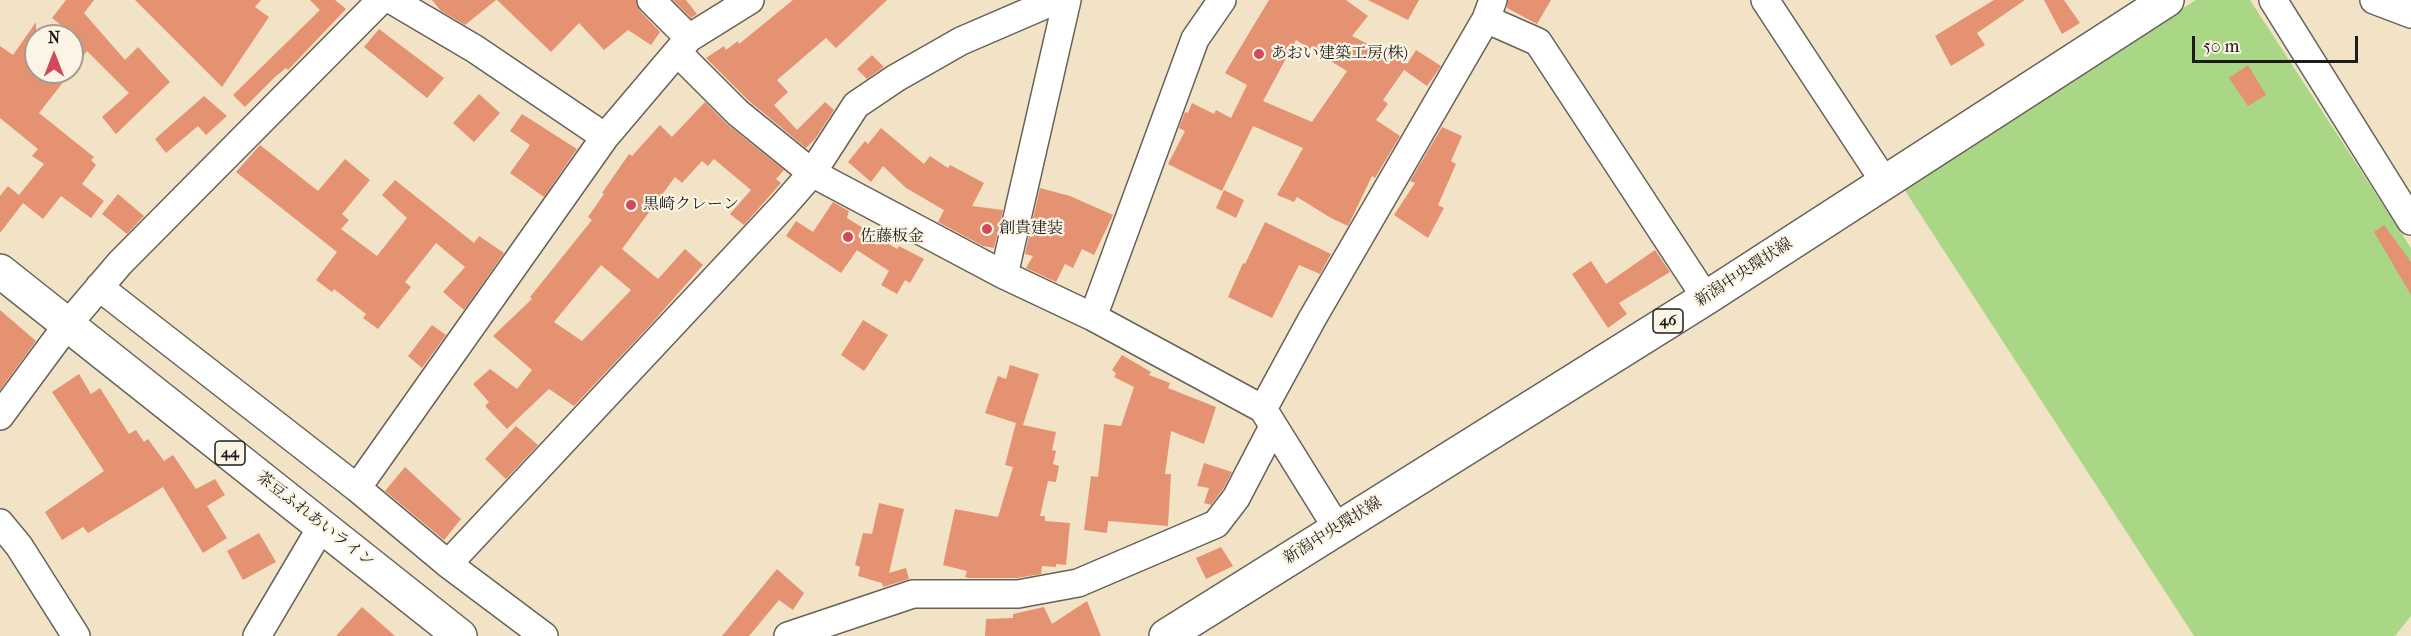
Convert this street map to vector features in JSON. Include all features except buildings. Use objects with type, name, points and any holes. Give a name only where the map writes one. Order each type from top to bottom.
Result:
[{"type":"main road","name":"新潟中央環状線","points":[[1166,636],[1706,298],[2167,0]]},
{"type":"main road","name":"茶豆ふれあいライン","points":[[0,271],[460,636]]},
{"type":"street","points":[[0,416],[68,324],[120,263],[381,0]]},
{"type":"street","points":[[392,0],[475,49],[605,137]]},
{"type":"street","points":[[651,0],[683,45],[738,113],[812,173],[1004,275],[1093,317],[1268,418],[1337,528]]},
{"type":"street","points":[[357,488],[605,137],[683,45],[750,0]]},
{"type":"street","points":[[448,564],[812,173],[856,105],[896,78],[961,41],[1056,0]]},
{"type":"street","points":[[1004,275],[1067,0]]},
{"type":"street","points":[[1093,317],[1195,39],[1222,0]]},
{"type":"street","points":[[1765,0],[1884,181]]},
{"type":"street","points":[[2272,0],[2411,221]]},
{"type":"street","points":[[2374,0],[2411,14]]},
{"type":"street","points":[[788,636],[913,594],[1018,594],[1078,584],[1216,524],[1236,498],[1268,418],[1312,319],[1489,10],[1538,42],[1706,298]]},
{"type":"street","points":[[99,287],[357,488],[448,564],[544,636]]},
{"type":"street","points":[[0,523],[19,546],[76,636]]},
{"type":"street","points":[[257,636],[322,526]]},
{"type":"green space","points":[[2196,0],[2250,0],[2411,248],[2411,616],[2395,636],[2194,636],[1902,186]]},
{"type":"place","name":"あおい建築工房(株)","points":[[1259,54]]},
{"type":"place","name":"黒崎クレーン","points":[[631,205]]},
{"type":"place","name":"創貴建装","points":[[987,229]]},
{"type":"place","name":"佐藤板金","points":[[848,237]]}]
